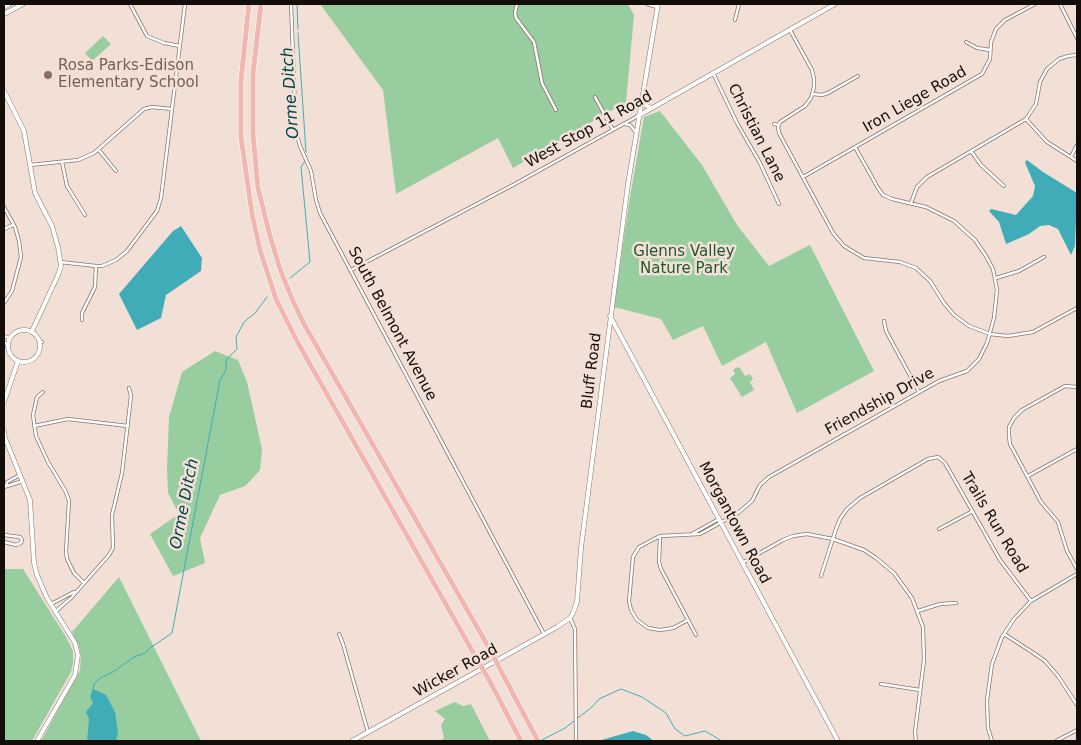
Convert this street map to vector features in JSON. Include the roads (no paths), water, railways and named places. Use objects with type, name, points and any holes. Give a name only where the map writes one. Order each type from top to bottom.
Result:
[{"type":"highway","points":[[249,4],[241,80],[241,137],[254,223],[260,250],[276,299],[298,343],[488,678],[521,741]]},
{"type":"highway","points":[[261,4],[253,72],[253,142],[258,188],[281,272],[304,324],[493,655],[538,741]]},
{"type":"street","points":[[4,7],[10,4]]},
{"type":"street","points":[[4,14],[23,4]]},
{"type":"street","points":[[130,4],[147,36],[164,43],[180,46]]},
{"type":"street","points":[[60,262],[96,266],[109,264],[122,257],[157,210],[161,198],[185,4]]},
{"type":"street","name":"South Belmont Avenue","points":[[290,4],[297,136],[310,169],[320,213],[544,635]]},
{"type":"street","points":[[518,4],[515,13],[516,18],[534,42],[542,83],[556,110]]},
{"type":"street","points":[[647,4],[657,6]]},
{"type":"street","points":[[735,20],[739,4]]},
{"type":"street","name":"West Stop 11 Road","points":[[350,271],[510,187],[834,4]]},
{"type":"street","name":"Iron Liege Road","points":[[803,177],[977,77],[986,68],[990,59],[992,36],[1001,23],[1035,4]]},
{"type":"street","points":[[1060,4],[1077,38]]},
{"type":"street","name":"Bluff Road","points":[[576,741],[575,629],[570,618],[576,602],[610,316],[638,116],[657,6]]},
{"type":"street","points":[[790,30],[812,70],[814,79],[813,94],[805,106],[782,120],[778,125],[779,133],[833,233],[844,246],[864,258],[900,262],[916,268],[930,280],[954,315],[969,326],[990,334],[1008,336],[1033,332],[1077,308]]},
{"type":"street","points":[[966,42],[977,48],[990,50]]},
{"type":"street","points":[[911,203],[917,187],[927,177],[1026,119],[1036,104],[1040,82],[1046,69],[1059,59],[1077,55]]},
{"type":"street","name":"Christian Lane","points":[[712,73],[760,163],[779,204]]},
{"type":"street","points":[[813,94],[822,95],[828,93],[858,76]]},
{"type":"street","points":[[4,91],[24,129],[35,193],[56,237],[60,262],[58,275],[32,331]]},
{"type":"street","points":[[596,97],[613,130]]},
{"type":"street","points":[[641,98],[645,105],[652,108]]},
{"type":"street","points":[[30,165],[78,160],[94,153],[144,109],[152,107],[172,110]]},
{"type":"street","points":[[1026,119],[1047,142],[1077,161]]},
{"type":"street","points":[[624,124],[629,124],[636,131]]},
{"type":"street","points":[[774,124],[778,125]]},
{"type":"street","points":[[1070,157],[1077,145]]},
{"type":"street","points":[[855,147],[883,195],[892,200],[911,203],[939,212],[965,230],[986,256],[996,278],[1019,271],[1044,257]]},
{"type":"street","points":[[98,149],[116,170]]},
{"type":"street","points":[[971,151],[981,165],[1004,186]]},
{"type":"street","points":[[62,162],[67,186],[84,215]]},
{"type":"street","points":[[4,207],[19,241],[21,257],[12,291],[4,303]]},
{"type":"street","points":[[4,229],[13,224]]},
{"type":"street","points":[[82,320],[82,313],[95,287],[96,266]]},
{"type":"street","name":"Friendship Drive","points":[[660,536],[700,534],[745,508],[752,501],[760,485],[769,477],[939,381],[957,376],[974,365],[984,351],[990,334],[996,305],[996,278]]},
{"type":"street","name":"Morgantown Road","points":[[610,316],[838,741]]},
{"type":"street","points":[[884,321],[886,331],[919,392]]},
{"type":"street","points":[[22,329],[32,331],[41,342],[39,351],[35,358],[27,362],[18,361],[10,354],[6,343],[12,334],[22,329]]},
{"type":"street","points":[[4,336],[9,338]]},
{"type":"street","points":[[4,402],[18,361]]},
{"type":"street","points":[[1076,387],[1065,386],[1022,410],[1009,426],[1008,436],[1010,444],[1042,502],[1058,522],[1077,570]]},
{"type":"street","points":[[56,611],[71,598],[109,556],[113,548],[112,515],[122,473],[132,396],[129,388]]},
{"type":"street","points":[[42,392],[37,397],[33,415],[36,436],[69,501],[67,559],[74,574],[84,583]]},
{"type":"street","points":[[34,426],[68,419],[128,426]]},
{"type":"street","points":[[4,431],[5,438],[30,500],[36,569],[41,587],[75,643],[78,662],[75,675],[37,741]]},
{"type":"street","points":[[1028,477],[1077,449]]},
{"type":"street","name":"Trails Run Road","points":[[833,539],[840,519],[854,502],[928,459],[938,457],[945,463],[971,512],[1000,560],[1031,601]]},
{"type":"street","points":[[5,486],[7,482],[20,474]]},
{"type":"street","points":[[5,486],[23,481]]},
{"type":"street","points":[[939,529],[971,512]]},
{"type":"street","points":[[742,563],[793,536],[807,534],[833,539],[864,550],[886,565],[905,586],[918,611],[922,628],[925,646],[915,732],[916,741]]},
{"type":"street","points":[[4,535],[20,537],[22,540],[21,543],[16,545],[4,542]]},
{"type":"street","points":[[688,620],[673,628],[660,630],[648,628],[636,620],[631,610],[633,558],[638,547],[660,536],[659,562],[661,569],[696,635]]},
{"type":"street","points":[[821,576],[833,539]]},
{"type":"street","points":[[992,741],[988,728],[987,700],[992,664],[1004,634],[1014,619],[1031,601],[1077,574]]},
{"type":"street","points":[[52,604],[76,592]]},
{"type":"street","points":[[918,611],[940,604],[956,603]]},
{"type":"street","name":"Wicker Road","points":[[355,741],[544,635],[570,618]]},
{"type":"street","points":[[339,634],[344,644],[368,732]]},
{"type":"street","points":[[1004,634],[1045,662],[1058,676],[1077,705]]},
{"type":"street","points":[[881,684],[920,690]]},
{"type":"street","points":[[1056,741],[1077,730]]},
{"type":"water","points":[[1027,160],[1077,193],[1075,246],[1071,255],[1058,229],[1049,225],[1040,226],[1029,234],[1006,244],[999,222],[989,211],[991,209],[1016,215],[1033,196],[1035,186],[1025,162]]},
{"type":"water","points":[[181,226],[202,258],[201,271],[166,295],[161,318],[137,330],[119,294],[173,231]]},
{"type":"water","points":[[93,689],[106,695],[115,712],[118,732],[116,741],[87,741],[89,719],[86,712],[93,703],[90,696]]},
{"type":"water","points":[[633,731],[646,735],[654,741],[598,741]]},
{"type":"waterway","name":"Orme Ditch","points":[[297,4],[298,29]]},
{"type":"waterway","name":"Orme Ditch","points":[[298,33],[306,152]]},
{"type":"waterway","name":"Orme Ditch","points":[[290,278],[310,262],[301,167],[305,161]]},
{"type":"waterway","name":"Orme Ditch","points":[[93,689],[94,684],[100,678],[113,672],[134,657],[145,653],[172,633],[220,380],[226,370],[228,358],[237,349],[236,337],[244,322],[255,313],[267,297]]},
{"type":"waterway","points":[[540,741],[565,728],[592,707],[599,699],[621,689],[642,697],[666,713],[675,729],[685,736],[705,731],[722,741]]},
{"type":"place","name":"Rosa Parks-Edison Elementary School","points":[[48,75]]},
{"type":"park label","name":"Glenns Valley Nature Park","points":[[684,260]]}]
